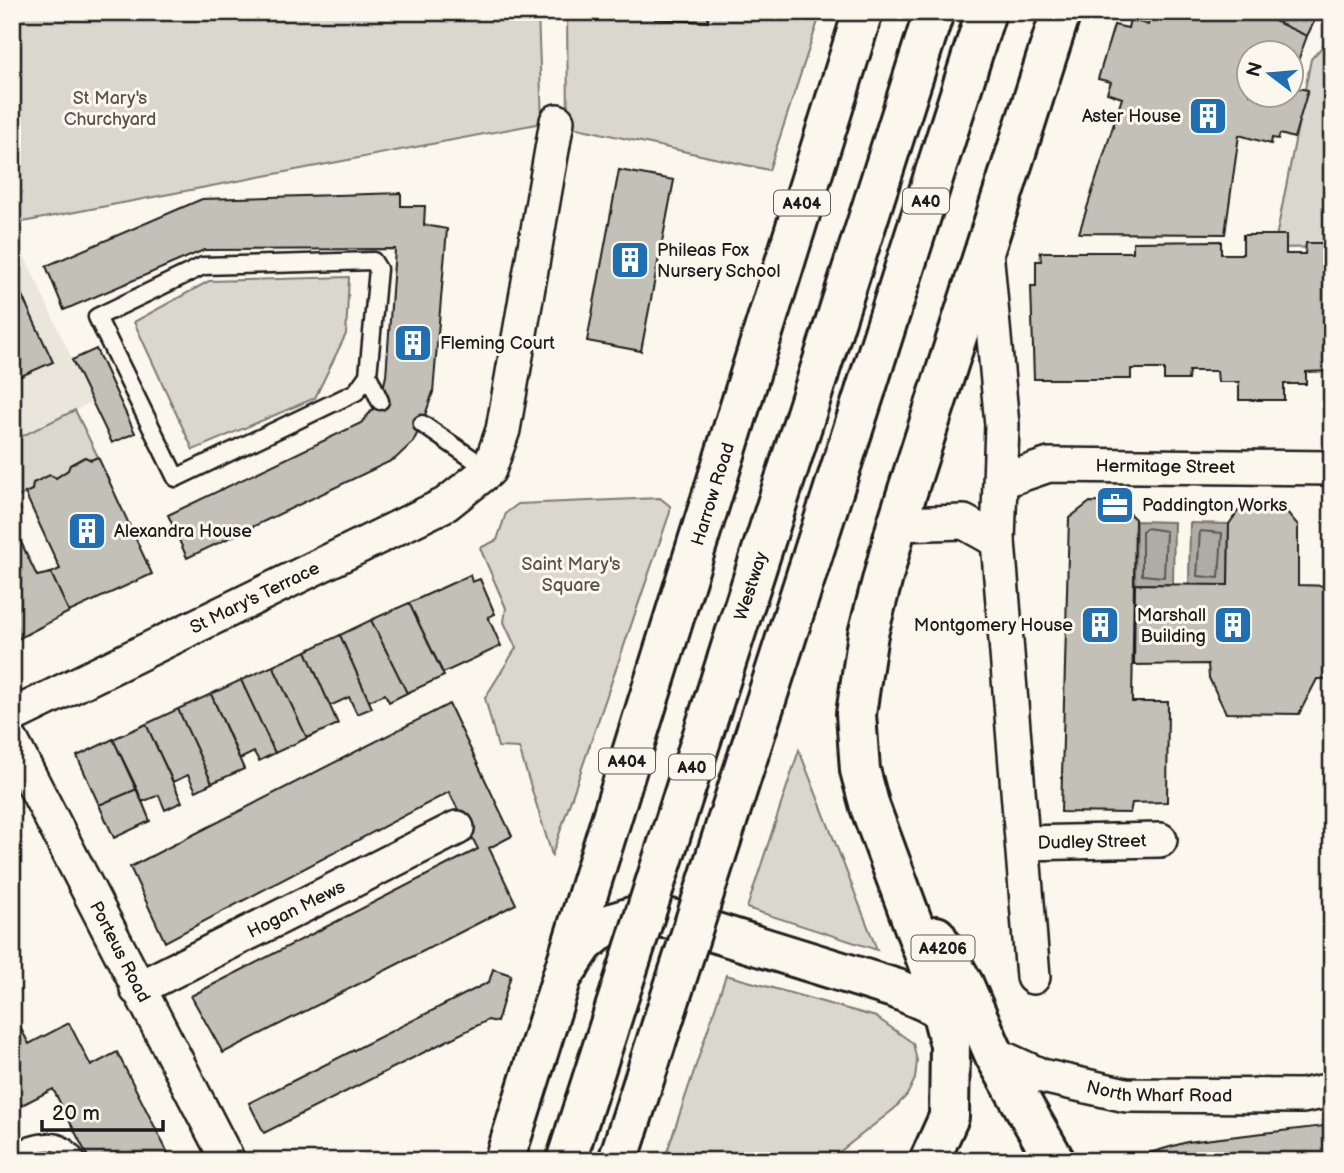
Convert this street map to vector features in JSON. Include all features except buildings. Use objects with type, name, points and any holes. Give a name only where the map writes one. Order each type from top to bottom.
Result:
[{"type":"main road","name":"Harrow Road","points":[[503,1161],[863,12]]},
{"type":"main road","name":"Westway","points":[[566,1161],[934,12]]},
{"type":"main road","name":"A40","points":[[618,1161],[986,12]]},
{"type":"main road","points":[[929,1161],[949,1117],[952,1062],[932,975],[860,771],[856,713],[868,634],[897,524],[1062,12]]},
{"type":"main road","name":"A4206","points":[[886,846],[964,985],[994,1054],[1055,1161]]},
{"type":"main road","points":[[562,976],[584,944],[606,925],[638,915],[671,919],[897,989],[942,1013]]},
{"type":"main road","name":"A4206","points":[[942,1013],[994,1054]]},
{"type":"street","points":[[489,470],[503,430],[557,121]]},
{"type":"street","points":[[986,246],[1002,425],[998,541],[1033,977]]},
{"type":"street","name":"Hermitage Street","points":[[1002,481],[1049,465],[1332,468]]},
{"type":"street","name":"St Mary's Terrace","points":[[12,716],[446,504],[489,470]]},
{"type":"street","points":[[897,524],[964,522],[998,541]]},
{"type":"street","name":"Porteus Road","points":[[12,743],[228,1161]]},
{"type":"street","name":"Hogan Mews","points":[[137,989],[457,828]]},
{"type":"street","name":"Dudley Street","points":[[1024,843],[1160,840]]},
{"type":"street","name":"North Wharf Road","points":[[994,1054],[1042,1076],[1126,1095],[1302,1096],[1332,1090]]},
{"type":"lane","points":[[368,375],[356,392],[176,478],[97,317],[203,266],[373,261],[378,269],[368,375],[380,401]]},
{"type":"lane","points":[[422,424],[489,470]]},
{"type":"lane","points":[[12,1152],[42,1140],[55,1141],[66,1147],[77,1161]]},
{"type":"shaded area","points":[[12,229],[92,402],[12,441]]},
{"type":"green space","name":"St Mary's Churchyard","points":[[12,12],[538,12],[542,123],[12,224]]},
{"type":"green space","points":[[567,12],[656,12],[656,19],[707,22],[708,12],[821,12],[769,170],[568,126]]},
{"type":"green space","points":[[1332,36],[1332,247],[1274,248],[1301,108],[1306,108],[1306,85],[1311,59]]},
{"type":"green space","points":[[349,277],[346,334],[315,398],[193,450],[134,322],[209,281]]},
{"type":"green space","points":[[75,410],[98,457],[91,460],[84,457],[56,478],[50,475],[34,483],[32,490],[16,498],[21,510],[12,513],[12,441]]},
{"type":"green space","name":"Saint Mary's Square","points":[[660,498],[670,506],[670,512],[552,855],[519,748],[498,747],[485,698],[516,648],[504,622],[506,608],[480,548],[497,540],[506,513],[518,504]]},
{"type":"green space","points":[[799,750],[877,950],[747,908]]},
{"type":"green space","points":[[726,975],[876,1017],[913,1043],[917,1061],[915,1079],[907,1095],[894,1109],[828,1161],[664,1161]]},
{"type":"water","points":[[1136,521],[1174,522],[1173,584],[1135,584]]},
{"type":"water","points":[[1190,523],[1229,524],[1228,585],[1189,585]]},
{"type":"place","name":"Aster House","points":[[1208,116]]},
{"type":"place","name":"Phileas Fox Nursery School","points":[[630,260]]},
{"type":"place","name":"Fleming Court","points":[[413,343]]},
{"type":"place","name":"Paddington Works","points":[[1115,505]]},
{"type":"place","name":"Alexandra House","points":[[87,531]]},
{"type":"place","name":"Montgomery House","points":[[1100,625]]},
{"type":"place","name":"Marshall Building","points":[[1233,625]]}]
